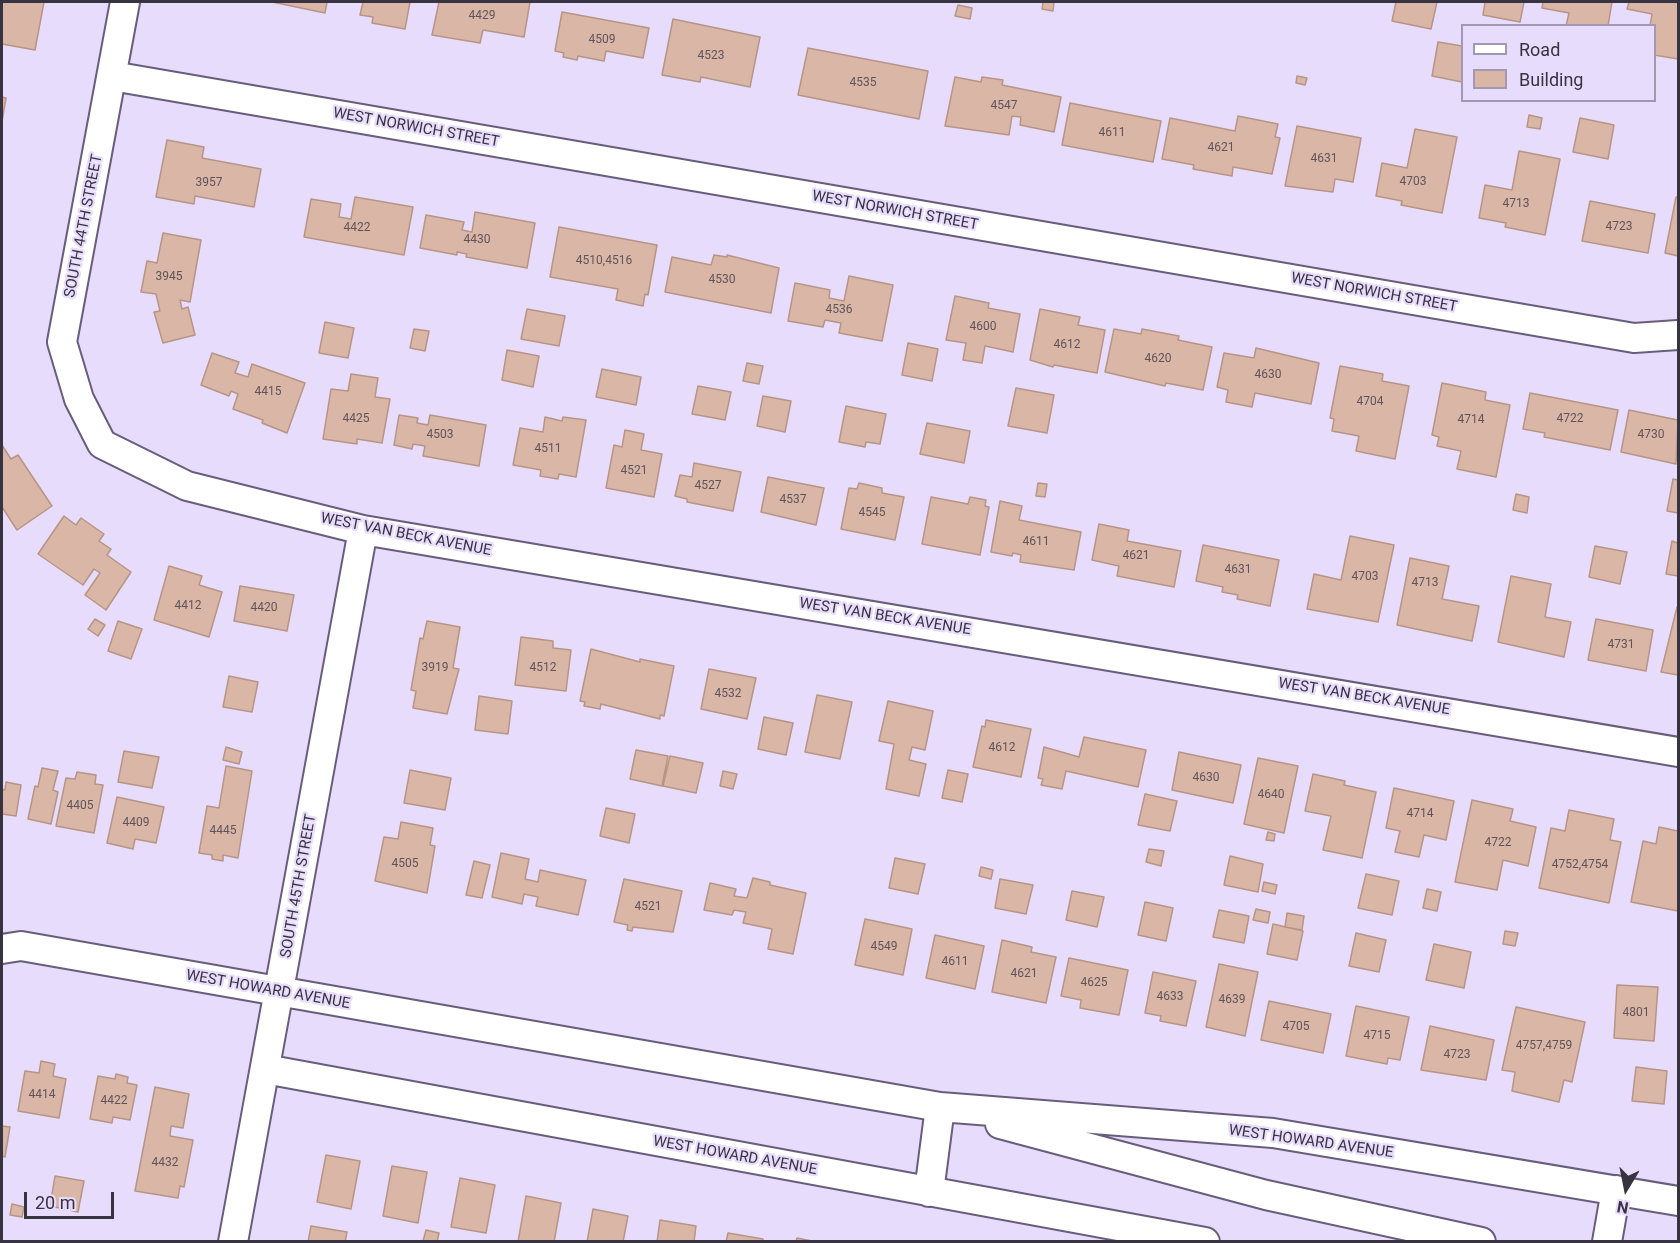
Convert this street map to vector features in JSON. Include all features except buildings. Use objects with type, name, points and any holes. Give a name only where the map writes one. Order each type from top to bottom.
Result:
[{"type":"street","name":"SOUTH 44TH STREET","points":[[102,444],[79,399],[62,342],[125,2]]},
{"type":"street","name":"WEST NORWICH STREET","points":[[112,76],[1634,338],[1678,335]]},
{"type":"street","name":"WEST VAN BECK AVENUE","points":[[102,444],[187,486],[363,530],[1678,752]]},
{"type":"street","name":"SOUTH 45TH STREET","points":[[233,1242],[363,530]]},
{"type":"street","name":"WEST HOWARD AVENUE","points":[[8,944],[940,1107],[1273,1133],[1678,1201]]},
{"type":"street","name":"WEST HOWARD AVENUE","points":[[265,1069],[1205,1242]]},
{"type":"street","name":"WEST HOWARD AVENUE","points":[[940,1107],[1093,1151],[1254,1192],[1481,1242]]},
{"type":"street","points":[[929,1192],[940,1107]]},
{"type":"street","points":[[1607,1242],[1616,1190]]}]
